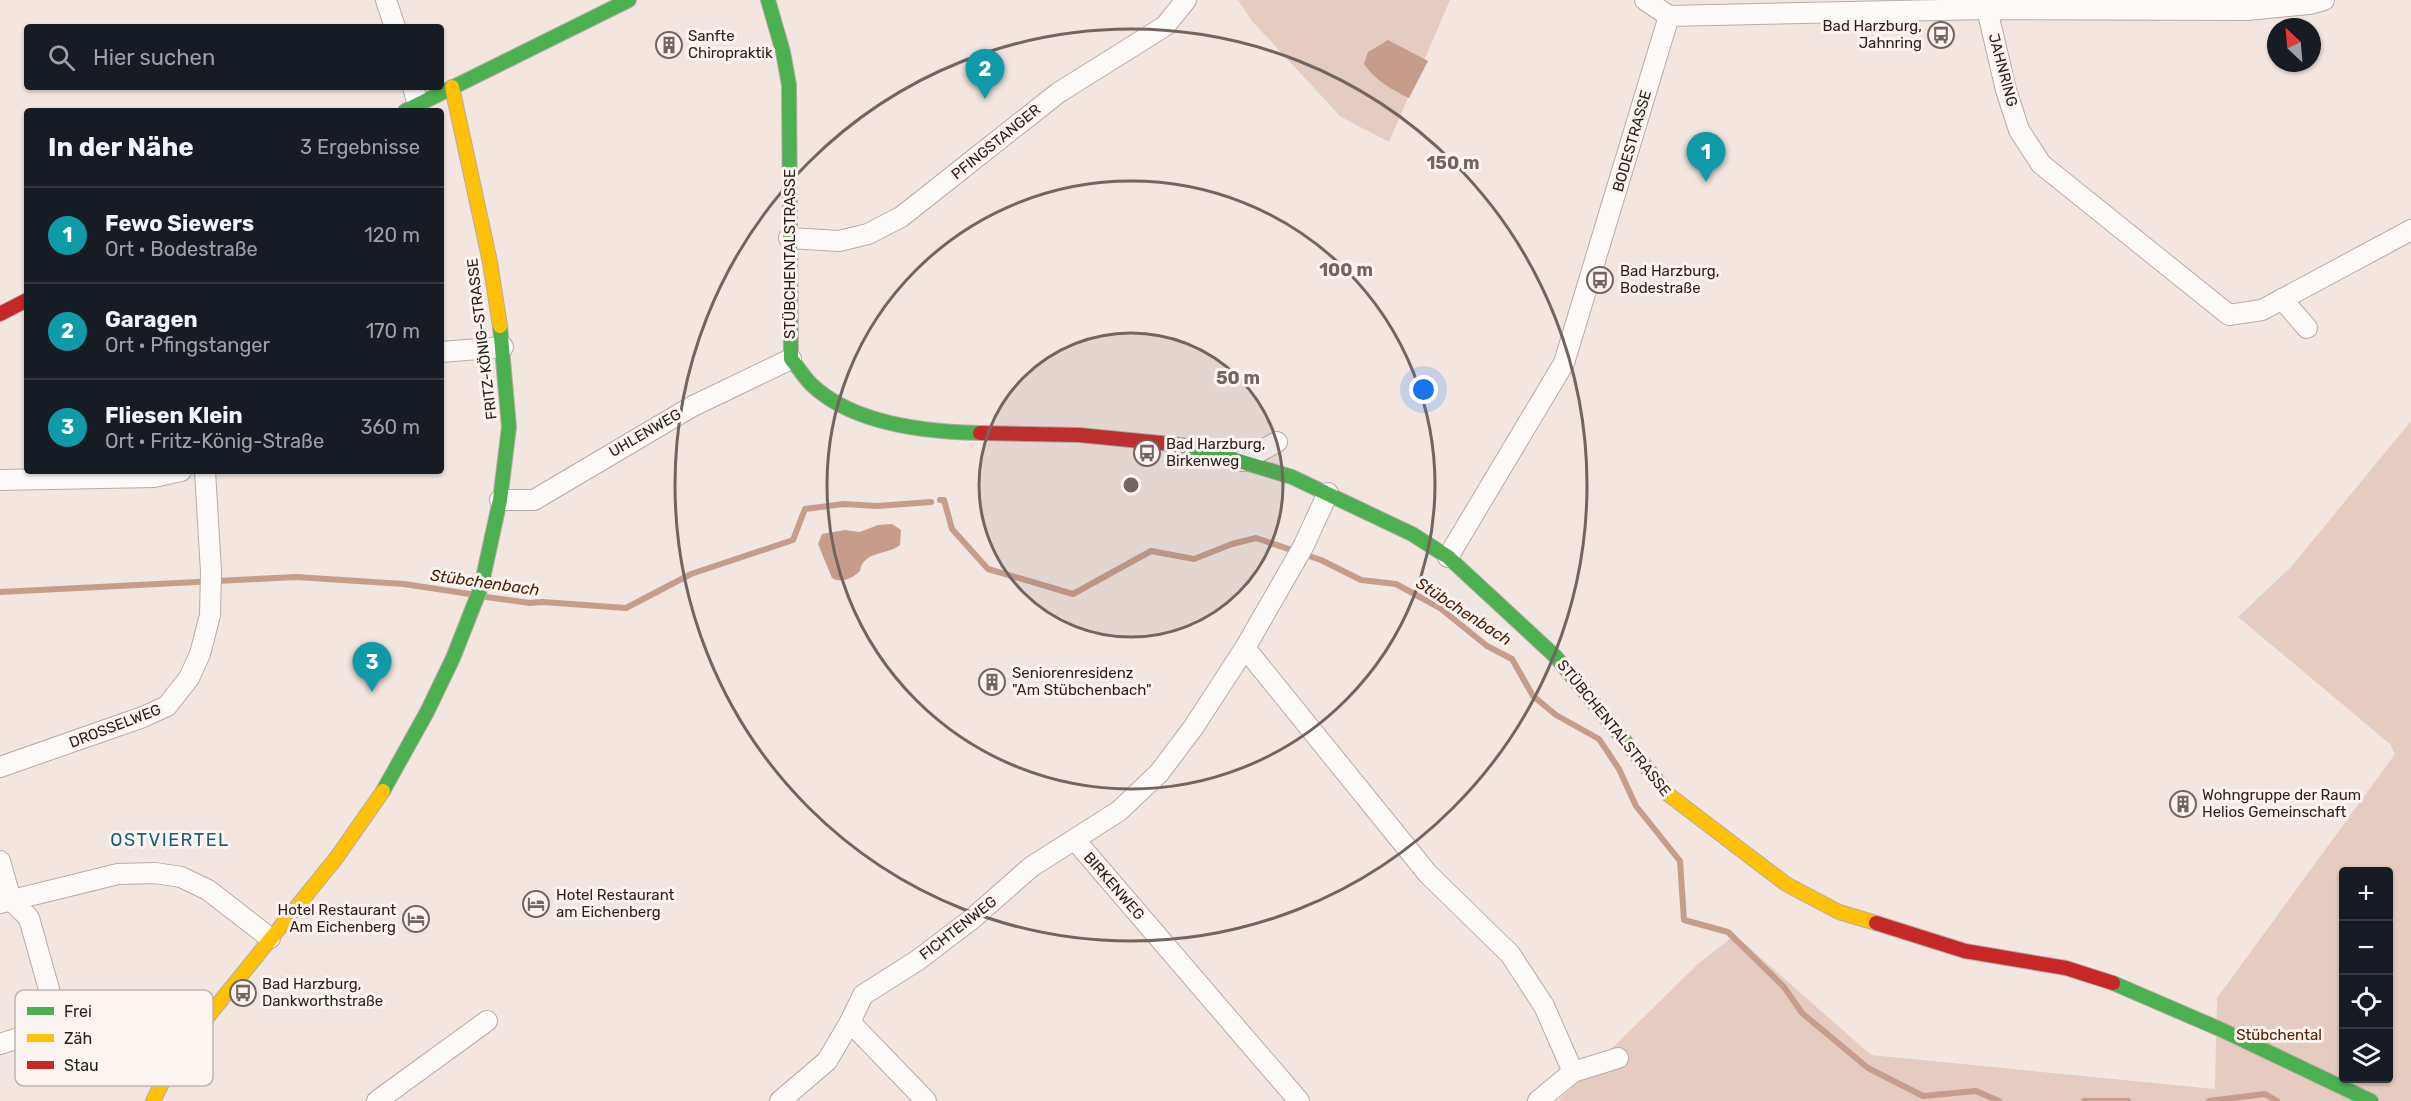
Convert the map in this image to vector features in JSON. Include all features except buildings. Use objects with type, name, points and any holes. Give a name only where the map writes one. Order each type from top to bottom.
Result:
[{"type":"street","points":[[387,0],[394,24]]},
{"type":"street","points":[[444,90],[629,0]]},
{"type":"street","name":"STÜBCHENTALSTRASSE","points":[[768,0],[783,52],[789,85],[791,359],[811,384],[835,402],[883,421],[940,432],[1079,435],[1189,446],[1292,477],[1328,493],[1412,534],[1448,557],[1556,657],[1673,800],[1786,884],[1839,912],[1965,951],[2066,968],[2122,986],[2233,1035],[2371,1101]]},
{"type":"street","name":"PFINGSTANGER","points":[[789,238],[839,241],[868,234],[901,217],[1058,93],[1165,26],[1186,0]]},
{"type":"street","points":[[1645,0],[1669,16],[1790,7],[1987,4]]},
{"type":"street","name":"JAHNRING","points":[[2324,0],[2309,4],[2247,10],[1987,4],[2006,90],[2019,130],[2041,164],[2229,315],[2262,309],[2411,230]]},
{"type":"street","name":"BODESTRASSE","points":[[1448,557],[1564,363],[1669,16]]},
{"type":"street","name":"FRITZ-KÖNIG-STRASSE","points":[[213,1010],[337,857],[381,794],[427,712],[453,658],[481,587],[500,500],[509,427],[502,347],[490,262],[452,87]]},
{"type":"street","points":[[412,101],[443,90]]},
{"type":"street","points":[[2282,299],[2307,328]]},
{"type":"street","points":[[0,314],[24,302]]},
{"type":"street","points":[[444,352],[502,347]]},
{"type":"street","name":"UHLENWEG","points":[[500,500],[534,500],[693,406],[791,359]]},
{"type":"street","points":[[1242,461],[1277,442]]},
{"type":"street","points":[[0,480],[154,477],[168,474]]},
{"type":"street","name":"DROSSELWEG","points":[[0,767],[143,717],[167,706],[189,678],[200,654],[210,615],[211,580],[205,474]]},
{"type":"street","name":"BIRKENWEG","points":[[1299,1101],[1075,840],[1119,811],[1159,772],[1193,728],[1245,648],[1300,553],[1328,493]]},
{"type":"street","points":[[1245,648],[1428,874],[1510,954],[1544,1006],[1573,1072]]},
{"type":"street","name":"FICHTENWEG","points":[[780,1101],[827,1061],[863,995],[918,960],[972,919],[1031,867],[1075,840]]},
{"type":"street","points":[[0,861],[6,902],[29,918],[49,990]]},
{"type":"street","points":[[6,902],[118,874],[164,874],[181,877],[208,890],[270,938]]},
{"type":"street","points":[[377,1101],[487,1021]]},
{"type":"street","points":[[850,1022],[926,1101]]},
{"type":"street","points":[[0,1044],[15,1039]]},
{"type":"street","points":[[1538,1101],[1573,1072],[1618,1058]]},
{"type":"street","name":"FRITZ-KÖNIG-STRASSE","points":[[153,1101],[161,1086]]},
{"type":"green space","points":[[1238,0],[1450,0],[1389,142],[1341,117],[1252,21]]},
{"type":"green space","name":"Stübchental","points":[[2411,421],[2411,1101],[1558,1101],[1699,963],[1735,935],[1871,1055],[2215,1089],[2217,998],[2395,754],[2390,744],[2238,617],[2291,567]]},
{"type":"shaded area","points":[[1388,40],[1428,61],[1409,98],[1384,84],[1364,64],[1368,52]]},
{"type":"shaded area","points":[[892,524],[901,530],[900,545],[866,560],[860,571],[850,578],[836,580],[832,578],[818,544],[822,534],[845,530],[860,532],[878,525]]},
{"type":"waterway","name":"Stübchenbach","points":[[940,500],[944,500],[952,529],[988,569],[1073,594],[1151,551],[1194,559],[1232,544],[1256,538],[1321,560],[1361,580],[1396,584],[1440,608],[1487,646],[1512,659],[1533,696],[1556,715],[1599,739],[1619,769],[1636,806],[1680,861],[1684,920],[1728,932],[1784,987],[1802,1013],[1868,1068],[1923,1096],[1976,1091],[1999,1101]]},
{"type":"waterway","name":"Stübchenbach","points":[[486,597],[530,603],[626,608],[691,574],[793,540],[805,509],[844,504],[877,506],[931,502]]},
{"type":"waterway","name":"Stübchenbach","points":[[0,592],[296,577],[404,584],[470,594]]},
{"type":"waterway","name":"Stübchenbach","points":[[2209,1101],[2265,1094],[2277,1101]]},
{"type":"waterway","name":"Stübchenbach","points":[[2084,1101],[2128,1101]]},
{"type":"traffic: fast","points":[[411,108],[629,0]]},
{"type":"traffic: fast","points":[[768,0],[783,52],[789,85],[791,359],[811,384],[828,398],[868,417],[914,428],[980,433]]},
{"type":"traffic: fast","points":[[383,791],[427,712],[453,658],[481,587],[500,500],[509,427],[500,326]]},
{"type":"traffic: fast","points":[[1161,443],[1189,446],[1292,477],[1412,534],[1448,557],[1556,657],[1669,795]]},
{"type":"traffic: fast","points":[[2113,983],[2222,1030],[2371,1101]]},
{"type":"traffic: slow","points":[[452,87],[490,262],[500,326]]},
{"type":"traffic: slow","points":[[213,1010],[337,857],[383,791]]},
{"type":"traffic: slow","points":[[1669,795],[1786,884],[1839,912],[1876,923]]},
{"type":"traffic: slow","points":[[153,1101],[161,1086]]},
{"type":"traffic: jam","points":[[0,314],[24,302]]},
{"type":"traffic: jam","points":[[980,433],[1079,435],[1161,443]]},
{"type":"traffic: jam","points":[[1876,923],[1965,951],[2066,968],[2113,983]]},
{"type":"place","name":"Bad Harzburg, Jahnring","points":[[1941,35]]},
{"type":"place","name":"Sanfte Chiropraktik","points":[[669,45]]},
{"type":"place","name":"Garagen","points":[[985,99]]},
{"type":"place","name":"Fewo Siewers","points":[[1706,182]]},
{"type":"place","name":"Bad Harzburg, Bodestraße","points":[[1600,280]]},
{"type":"place","name":"Bad Harzburg, Birkenweg","points":[[1147,453]]},
{"type":"place","name":"Seniorenresidenz \"Am Stübchenbach\"","points":[[992,682]]},
{"type":"place","name":"Fliesen Klein","points":[[372,692]]},
{"type":"place","name":"Wohngruppe der Raum Helios Gemeinschaft","points":[[2183,804]]},
{"type":"place","name":"Hotel Restaurant am Eichenberg","points":[[536,904]]},
{"type":"place","name":"Hotel Restaurant Am Eichenberg","points":[[416,919]]},
{"type":"place","name":"Bad Harzburg, Dankworthstraße","points":[[243,993]]},
{"type":"district","name":"OSTVIERTEL","points":[[170,840]]}]
